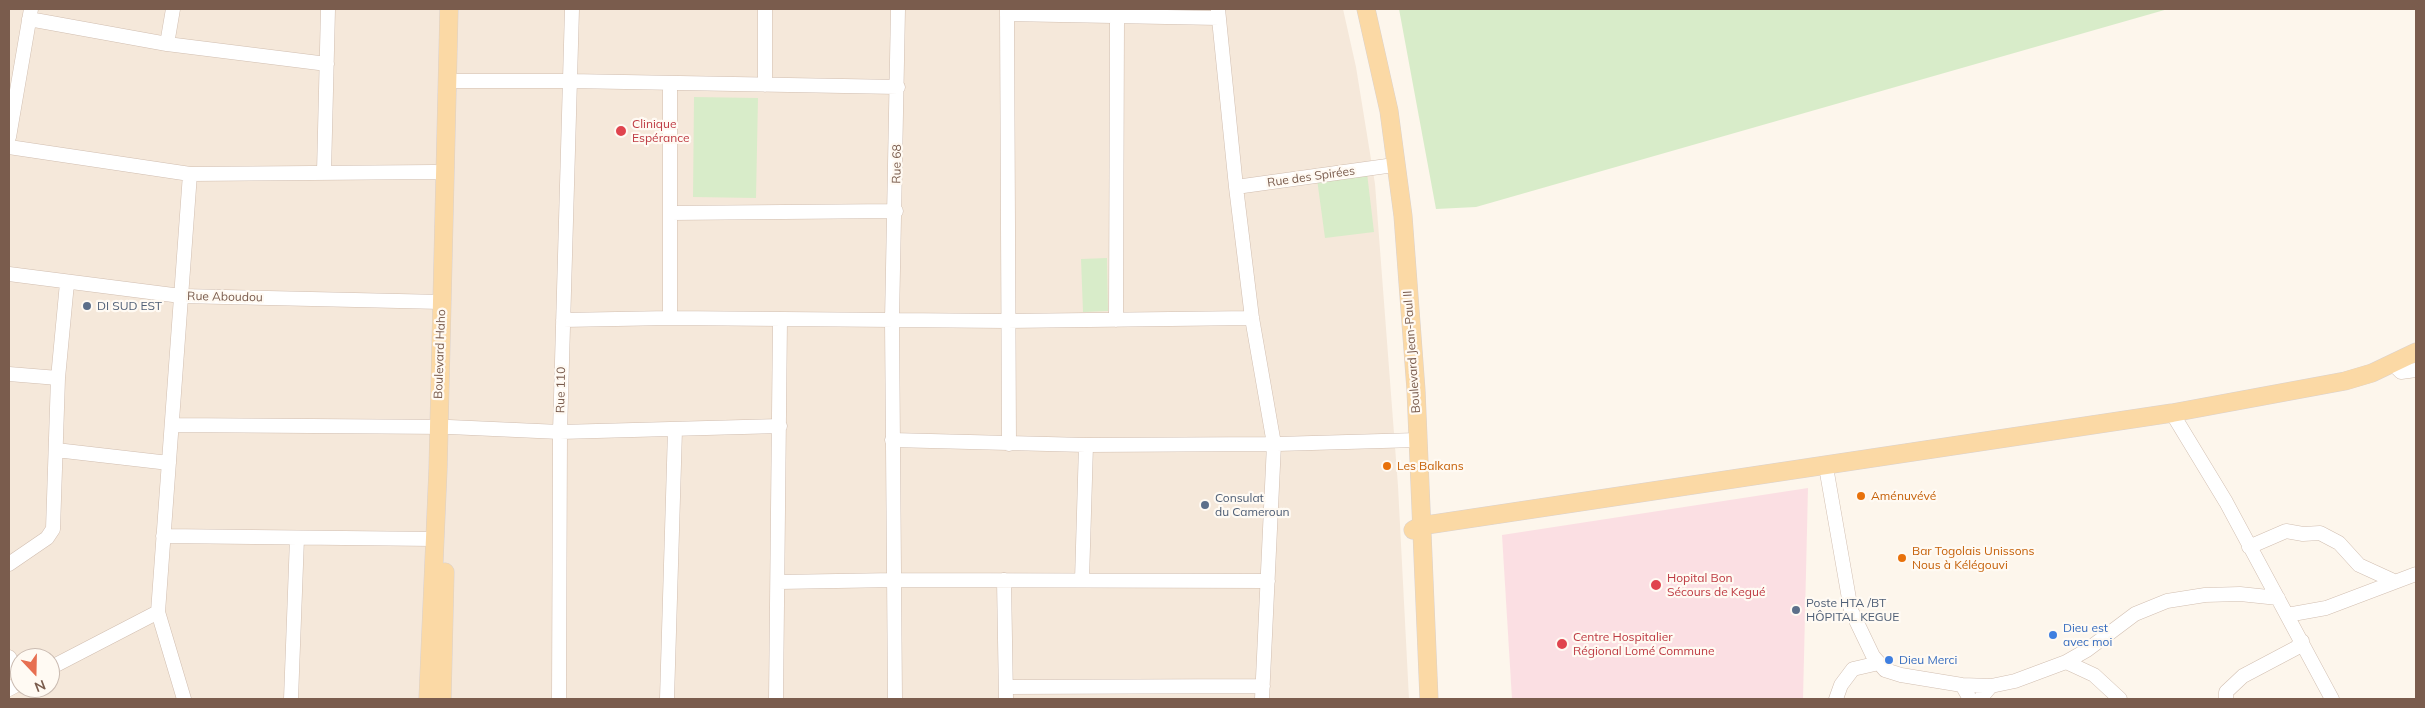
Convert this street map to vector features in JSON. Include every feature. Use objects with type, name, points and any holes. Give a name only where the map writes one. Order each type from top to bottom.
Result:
[{"type":"main road","name":"Boulevard Haho","points":[[442,699],[444,427],[453,81],[449,9]]},
{"type":"main road","name":"Boulevard Haho","points":[[428,699],[434,539],[444,427],[442,302],[446,173],[459,9]]},
{"type":"main road","name":"Boulevard Jean-Paul II","points":[[1357,9],[1386,166],[1414,440]]},
{"type":"main road","name":"Boulevard Jean-Paul II","points":[[1366,9],[1388,111],[1402,216],[1414,440],[1422,699]]},
{"type":"main road","points":[[1417,528],[2172,413],[2345,380],[2393,364],[2416,352]]},
{"type":"main road","name":"Boulevard Jean-Paul II","points":[[1417,528],[1429,699]]},
{"type":"street","points":[[167,44],[173,9]]},
{"type":"street","points":[[324,172],[328,9]]},
{"type":"street","name":"Rue 110","points":[[559,699],[560,432],[572,9]]},
{"type":"street","points":[[764,85],[765,9]]},
{"type":"street","name":"Rue 68","points":[[895,699],[892,320],[896,211],[898,9]]},
{"type":"street","points":[[1004,580],[1006,693],[1262,693],[1274,444],[1252,318],[1236,187],[1219,14],[1117,17],[1007,11],[1009,444]]},
{"type":"street","points":[[9,137],[30,14],[167,44],[327,64]]},
{"type":"street","points":[[1116,320],[1117,17]]},
{"type":"street","points":[[453,81],[898,86]]},
{"type":"street","points":[[670,83],[670,318]]},
{"type":"street","points":[[9,147],[190,174],[446,173]]},
{"type":"street","name":"Rue des Spirées","points":[[1236,187],[1386,166]]},
{"type":"street","points":[[184,699],[158,612],[190,174]]},
{"type":"street","points":[[670,212],[896,211]]},
{"type":"street","name":"Rue Aboudou","points":[[9,274],[67,283],[181,296],[442,302]]},
{"type":"street","points":[[9,564],[47,538],[52,530],[58,378],[67,283]]},
{"type":"street","points":[[563,320],[670,318],[1009,321],[1252,318]]},
{"type":"street","points":[[776,699],[779,582],[780,320]]},
{"type":"street","points":[[2393,364],[2401,372],[2416,370]]},
{"type":"street","points":[[9,374],[58,378]]},
{"type":"street","points":[[2172,413],[2226,502],[2332,699]]},
{"type":"street","points":[[172,426],[444,427],[560,432],[780,426]]},
{"type":"street","points":[[668,699],[675,430]]},
{"type":"street","points":[[892,440],[1086,445],[1274,444],[1414,440]]},
{"type":"street","points":[[1082,580],[1086,445]]},
{"type":"street","points":[[56,450],[169,463]]},
{"type":"street","points":[[1826,467],[1851,610],[1859,632],[1885,670],[1901,675],[1962,685],[1991,686],[2015,682],[2066,662],[2087,650],[2135,614],[2167,601],[2205,595],[2240,594],[2278,598]]},
{"type":"street","points":[[2249,547],[2286,532],[2320,533],[2339,543],[2360,565],[2386,579],[2394,581]]},
{"type":"street","points":[[163,536],[434,539]]},
{"type":"street","points":[[291,699],[297,538]]},
{"type":"street","points":[[2287,615],[2326,608],[2416,574]]},
{"type":"street","points":[[779,582],[895,580],[1268,580]]},
{"type":"street","points":[[60,663],[158,612]]},
{"type":"street","points":[[2226,699],[2226,692],[2243,676],[2296,648],[2302,641]]},
{"type":"street","points":[[1836,699],[1842,684],[1853,669],[1879,662]]},
{"type":"street","points":[[2066,662],[2094,675],[2120,699]]},
{"type":"street","points":[[1962,685],[1970,699]]},
{"type":"street","points":[[1980,699],[1991,686]]},
{"type":"shaded area","points":[[9,9],[1343,9],[1356,67],[1375,184],[1398,486],[1409,699],[9,699]]},
{"type":"shaded area","name":"Hopital Bon Sécours de Kegué","points":[[1808,488],[1803,699],[1512,699],[1502,535]]},
{"type":"green space","points":[[1399,9],[2168,9],[1476,207],[1436,209]]},
{"type":"green space","points":[[694,97],[758,98],[756,198],[693,197]]},
{"type":"green space","points":[[1367,173],[1374,232],[1325,238],[1317,179]]},
{"type":"green space","points":[[1107,258],[1108,311],[1083,312],[1081,259]]},
{"type":"place","name":"Clinique Espérance","points":[[621,131]]},
{"type":"place","name":"DI SUD EST","points":[[87,306]]},
{"type":"place","name":"Les Balkans","points":[[1387,466]]},
{"type":"place","name":"Aménuvévé","points":[[1861,496]]},
{"type":"place","name":"Consulat du Cameroun","points":[[1205,505]]},
{"type":"place","name":"Bar Togolais Unissons Nous à Kélégouvi","points":[[1902,558]]},
{"type":"place","name":"Hopital Bon Sécours de Kegué","points":[[1656,585]]},
{"type":"place","name":"Poste HTA /BT HÔPITAL KEGUE","points":[[1796,610]]},
{"type":"place","name":"Dieu est avec moi","points":[[2053,635]]},
{"type":"place","name":"Centre Hospitalier Régional Lomé Commune","points":[[1562,644]]},
{"type":"place","name":"Dieu Merci","points":[[1889,660]]}]
